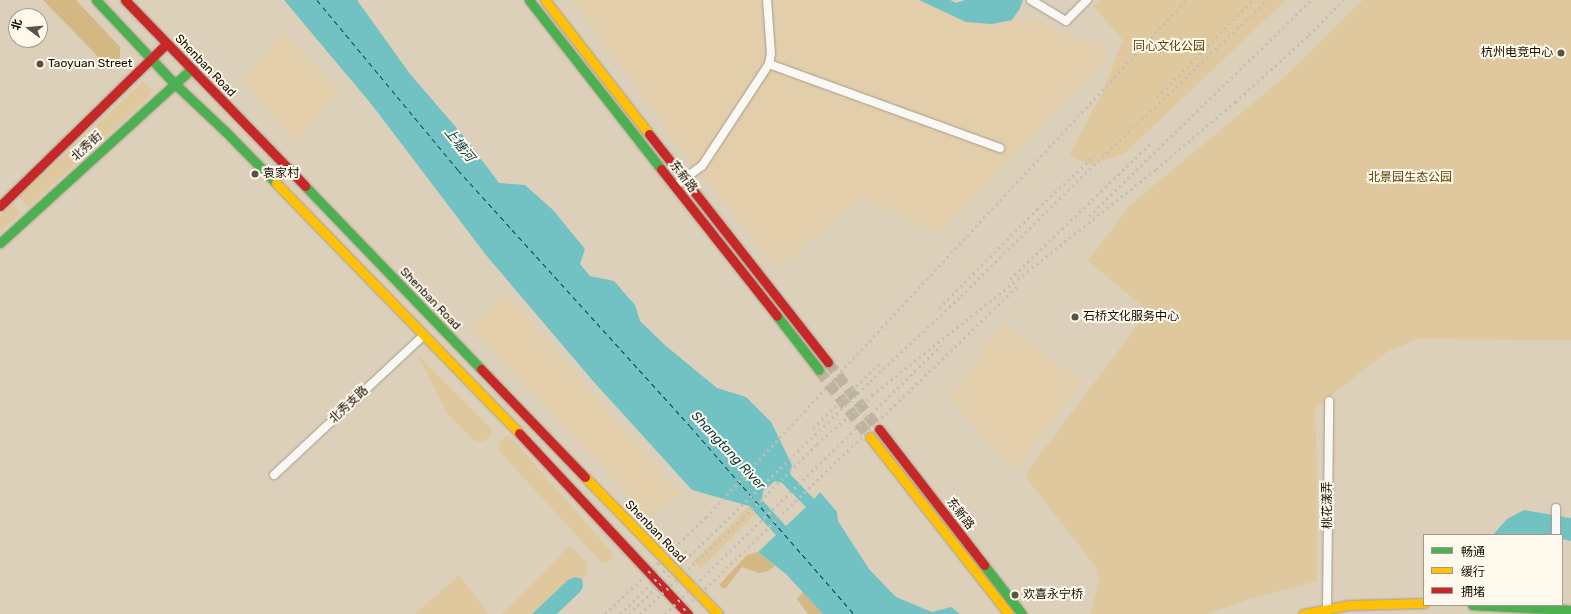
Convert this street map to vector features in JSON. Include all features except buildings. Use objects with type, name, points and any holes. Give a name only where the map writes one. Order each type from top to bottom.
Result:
[{"type":"main road","points":[[96,0],[152,58],[174,84],[226,132],[536,450],[688,614]]},
{"type":"main road","name":"Shenban Road","points":[[124,0],[718,614]]},
{"type":"main road","name":"东新路","points":[[528,0],[819,370]]},
{"type":"main road","name":"东新路","points":[[545,0],[828,362]]},
{"type":"main road","name":"北秀街","points":[[0,206],[166,44]]},
{"type":"main road","name":"北秀街","points":[[0,243],[191,69]]},
{"type":"main road","name":"东新路","points":[[879,429],[1022,614]]},
{"type":"main road","name":"东新路","points":[[870,437],[1009,614]]},
{"type":"main road","points":[[1303,614],[1349,605],[1422,603]]},
{"type":"main road","points":[[1492,606],[1571,610]]},
{"type":"street","points":[[675,186],[702,166],[769,64],[770,54],[767,0]]},
{"type":"street","points":[[1032,1],[1066,21],[1087,0]]},
{"type":"street","points":[[769,64],[1000,148]]},
{"type":"street","name":"北秀支路","points":[[274,475],[424,335]]},
{"type":"street","name":"桃花漾弄","points":[[1327,609],[1329,401]]},
{"type":"street","points":[[1556,508],[1556,534]]},
{"type":"shaded area","points":[[43,0],[76,0],[120,47],[120,57],[111,70]]},
{"type":"shaded area","points":[[573,0],[919,0],[966,22],[992,24],[1012,20],[1034,21],[1105,48],[1107,58],[938,234],[862,197],[779,267],[703,178]]},
{"type":"shaded area","points":[[283,32],[338,91],[295,143],[243,80]]},
{"type":"shaded area","points":[[505,292],[680,494],[649,516],[472,328]]},
{"type":"shaded area","points":[[1002,323],[1083,382],[1013,471],[951,399]]},
{"type":"shaded area","points":[[758,552],[775,566],[768,571],[759,573],[742,567],[725,589],[719,585],[747,555]]},
{"type":"shaded area","points":[[803,592],[823,614],[808,614],[797,599]]},
{"type":"green space","name":"同心文化公园","points":[[1100,0],[1286,0],[1125,153],[1091,165],[1069,156],[1102,93],[1123,40],[1093,6]]},
{"type":"green space","name":"北景园生态公园","points":[[1363,0],[1571,0],[1571,340],[1419,339],[1391,350],[1383,355],[1315,408],[1317,581],[1247,600],[1207,614],[1090,614],[1099,582],[1097,569],[1028,480],[1027,472],[1148,311],[1088,261],[1130,205],[1283,78]]},
{"type":"green space","points":[[143,82],[153,90],[148,98],[28,207],[19,197]]},
{"type":"green space","points":[[13,203],[21,213],[0,232],[0,216]]},
{"type":"green space","points":[[417,354],[492,429],[490,436],[485,442],[475,442],[448,415]]},
{"type":"green space","points":[[507,435],[512,438],[609,549],[613,557],[607,564],[601,562],[499,451],[500,441]]},
{"type":"green space","points":[[749,506],[756,513],[700,569],[693,562]]},
{"type":"green space","points":[[570,545],[585,561],[588,573],[582,579],[575,577],[568,580],[532,614],[502,614]]},
{"type":"green space","points":[[459,575],[489,614],[415,614]]},
{"type":"water","points":[[284,0],[357,0],[410,74],[467,140],[499,183],[525,185],[553,210],[585,249],[580,264],[590,276],[614,281],[635,305],[640,321],[666,346],[717,388],[746,397],[771,422],[792,465],[790,474],[814,499],[820,492],[837,512],[838,521],[869,569],[896,597],[932,612],[951,607],[960,614],[823,614],[786,574],[758,552],[776,535],[749,506],[692,490],[593,381],[486,255],[372,105]],"holes":[[[775,481],[782,483],[806,507],[786,526],[762,500],[763,491]]]},
{"type":"water","points":[[919,0],[950,0],[956,3],[965,0],[1023,0],[1020,8],[1012,20],[992,24],[966,22]]},
{"type":"water","points":[[1524,510],[1571,518],[1571,541],[1563,539],[1563,534],[1494,534],[1507,519]]},
{"type":"water","points":[[575,577],[582,579],[583,587],[580,592],[557,614],[532,614],[568,580]]},
{"type":"ferry route","points":[[317,0],[458,170],[690,426],[854,614]]},
{"type":"tunnel","points":[[828,362],[879,429]]},
{"type":"tunnel","points":[[819,370],[870,437]]},
{"type":"railway","points":[[605,614],[706,517],[1186,0]]},
{"type":"railway","points":[[1157,97],[1253,0]]},
{"type":"railway","points":[[629,614],[870,381],[961,296],[1076,182],[1267,0]]},
{"type":"railway","points":[[1089,216],[1311,0]]},
{"type":"railway","points":[[640,614],[743,518],[817,444],[872,395],[1156,169],[1235,102],[1309,35],[1343,0]]},
{"type":"railway","points":[[1010,279],[1151,143]]},
{"type":"railway","points":[[939,308],[1037,209],[1094,156]]},
{"type":"railway","points":[[679,614],[1019,285]]},
{"type":"railway","points":[[665,614],[941,346]]},
{"type":"railway","points":[[813,428],[882,361]]},
{"type":"railway","points":[[620,614],[686,550]]},
{"type":"traffic: fast","points":[[96,0],[175,84],[226,132],[276,183]]},
{"type":"traffic: fast","points":[[529,0],[661,169]]},
{"type":"traffic: fast","points":[[0,243],[191,69]]},
{"type":"traffic: fast","points":[[305,186],[481,369]]},
{"type":"traffic: fast","points":[[777,316],[819,370]]},
{"type":"traffic: fast","points":[[984,565],[1022,614]]},
{"type":"traffic: fast","points":[[1492,606],[1571,610]]},
{"type":"traffic: slow","points":[[545,0],[649,134]]},
{"type":"traffic: slow","points":[[276,183],[519,433]]},
{"type":"traffic: slow","points":[[870,437],[1009,614]]},
{"type":"traffic: slow","points":[[585,477],[718,614]]},
{"type":"traffic: slow","points":[[1303,614],[1349,605],[1423,603]]},
{"type":"traffic: jam","points":[[125,0],[305,186]]},
{"type":"traffic: jam","points":[[0,206],[166,44]]},
{"type":"traffic: jam","points":[[649,134],[828,362]]},
{"type":"traffic: jam","points":[[661,169],[777,316]]},
{"type":"traffic: jam","points":[[481,369],[585,477]]},
{"type":"traffic: jam","points":[[879,429],[984,565]]},
{"type":"traffic: jam","points":[[519,433],[688,614]]},
{"type":"place","name":"杭州电竞中心","points":[[1561,53]]},
{"type":"place","name":"Taoyuan Street","points":[[40,64]]},
{"type":"place","name":"袁家村","points":[[255,174]]},
{"type":"place","name":"石桥文化服务中心","points":[[1075,317]]},
{"type":"place","name":"欢喜永宁桥","points":[[1015,595]]},
{"type":"water label","name":"上塘河","points":[[459,145]]},
{"type":"water label","name":"Shangtang River","points":[[728,451]]}]
